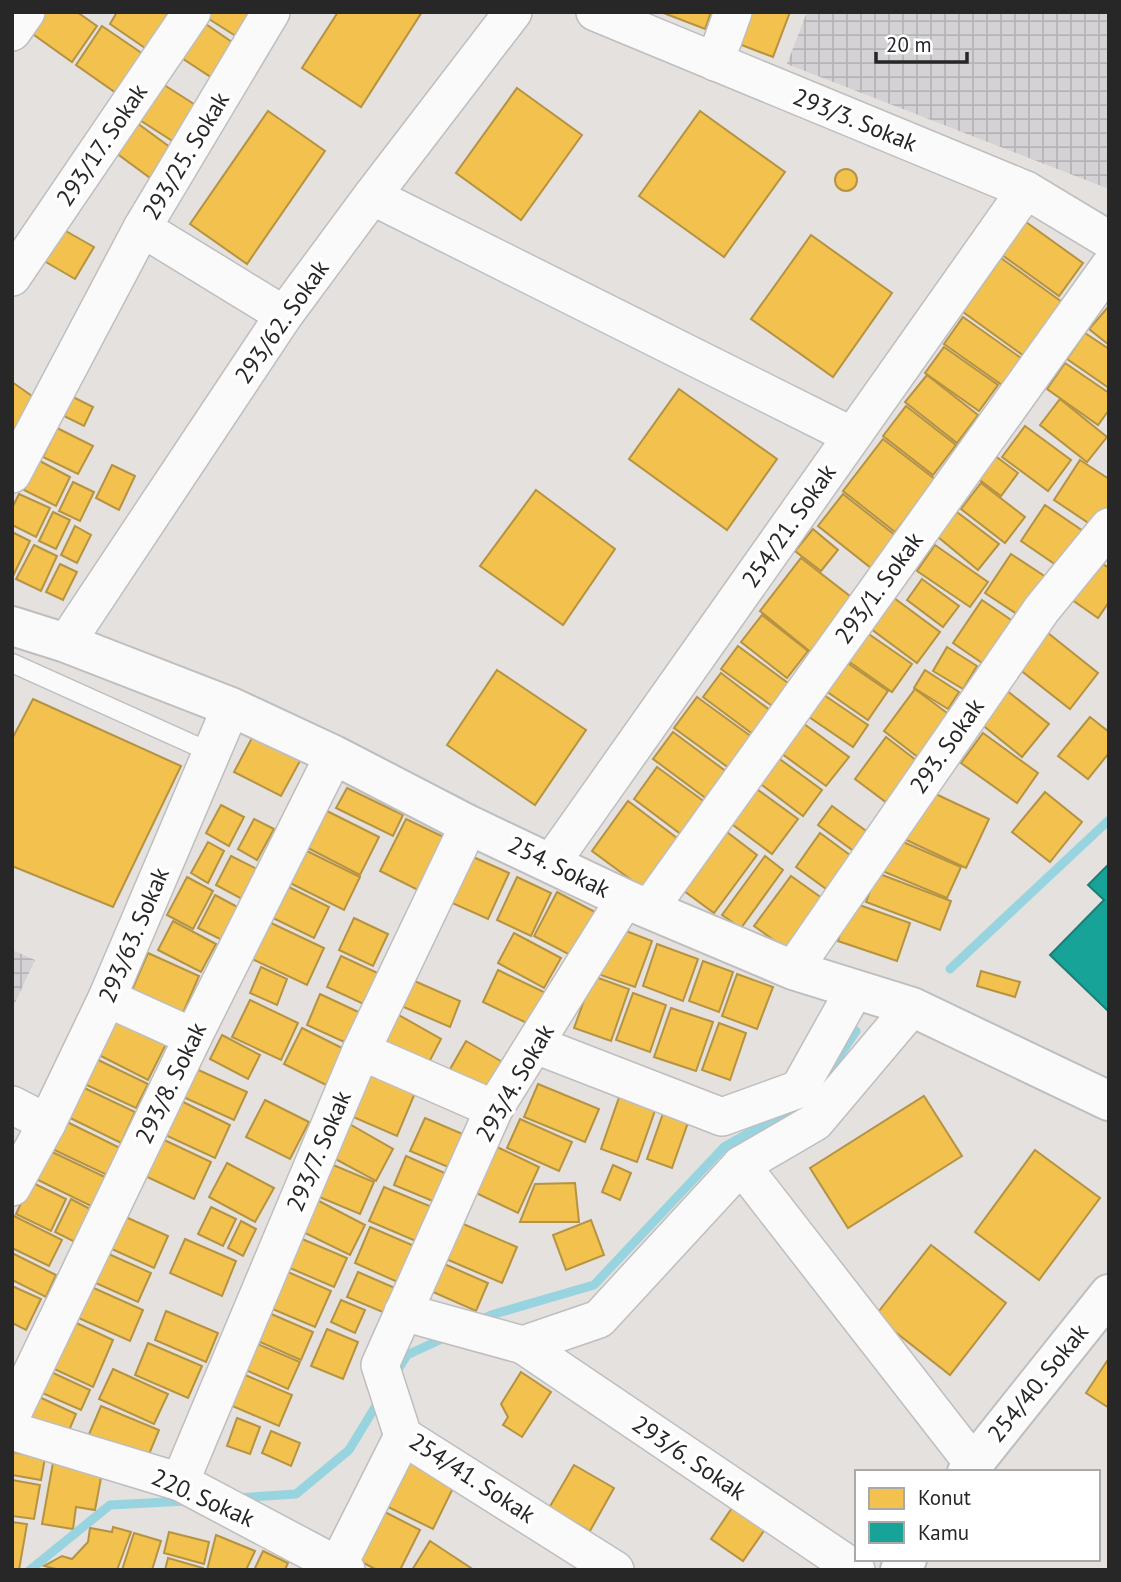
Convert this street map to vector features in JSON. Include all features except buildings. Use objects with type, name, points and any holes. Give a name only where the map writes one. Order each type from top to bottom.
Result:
[{"type":"street","points":[[12,32],[26,12]]},
{"type":"street","name":"293/17. Sokak","points":[[12,277],[192,12]]},
{"type":"street","name":"293/25. Sokak","points":[[271,12],[142,228],[284,315]]},
{"type":"street","name":"293/62. Sokak","points":[[66,643],[284,315],[513,12]]},
{"type":"street","name":"293/3. Sokak","points":[[595,12],[1026,190],[1109,240]]},
{"type":"street","points":[[715,62],[733,12]]},
{"type":"street","name":"254/21. Sokak","points":[[551,863],[1026,190]]},
{"type":"street","points":[[372,196],[852,436]]},
{"type":"street","points":[[12,474],[142,228]]},
{"type":"street","name":"293/1. Sokak","points":[[637,904],[1109,267]]},
{"type":"street","name":"293. Sokak","points":[[793,970],[1042,609],[1109,527]]},
{"type":"street","name":"254. Sokak","points":[[14,641],[66,643],[231,707],[637,904],[793,970],[912,1007],[1107,1103]]},
{"type":"street","name":"293/63. Sokak","points":[[12,1187],[47,1124],[107,998],[231,707]]},
{"type":"street","name":"293/8. Sokak","points":[[12,1414],[193,1037],[334,755]]},
{"type":"street","name":"293/7. Sokak","points":[[180,1482],[361,1051],[470,825]]},
{"type":"street","name":"293/4. Sokak","points":[[403,1312],[495,1109],[536,1045],[637,904]]},
{"type":"street","points":[[536,1045],[722,1117],[799,1089],[855,989]]},
{"type":"street","points":[[107,998],[193,1037]]},
{"type":"street","points":[[523,1345],[599,1319],[741,1165],[815,1122],[912,1007]]},
{"type":"street","points":[[361,1051],[495,1109]]},
{"type":"street","points":[[12,1105],[47,1124]]},
{"type":"street","points":[[741,1165],[970,1467]]},
{"type":"street","name":"254/40. Sokak","points":[[970,1467],[1109,1294]]},
{"type":"street","name":"293/6. Sokak","points":[[403,1312],[523,1345],[856,1570]]},
{"type":"street","name":"254/41. Sokak","points":[[403,1312],[380,1365],[403,1436],[615,1570]]},
{"type":"street","name":"220. Sokak","points":[[12,1431],[180,1482],[342,1567]]},
{"type":"street","points":[[342,1567],[403,1436]]},
{"type":"lane","points":[[14,641],[212,753]]},
{"type":"shaded area","points":[[807,12],[1109,12],[1109,189],[787,64]]},
{"type":"shaded area","points":[[12,950],[35,960],[12,1009]]},
{"type":"waterway","points":[[950,969],[1109,820]]},
{"type":"waterway","points":[[829,1071],[856,1031]]},
{"type":"waterway","points":[[478,1321],[594,1285],[724,1147],[788,1111]]},
{"type":"waterway","points":[[395,1375],[407,1355],[446,1337]]},
{"type":"waterway","points":[[236,1498],[296,1494],[349,1450],[380,1399]]},
{"type":"waterway","points":[[30,1570],[110,1505],[187,1501]]}]
